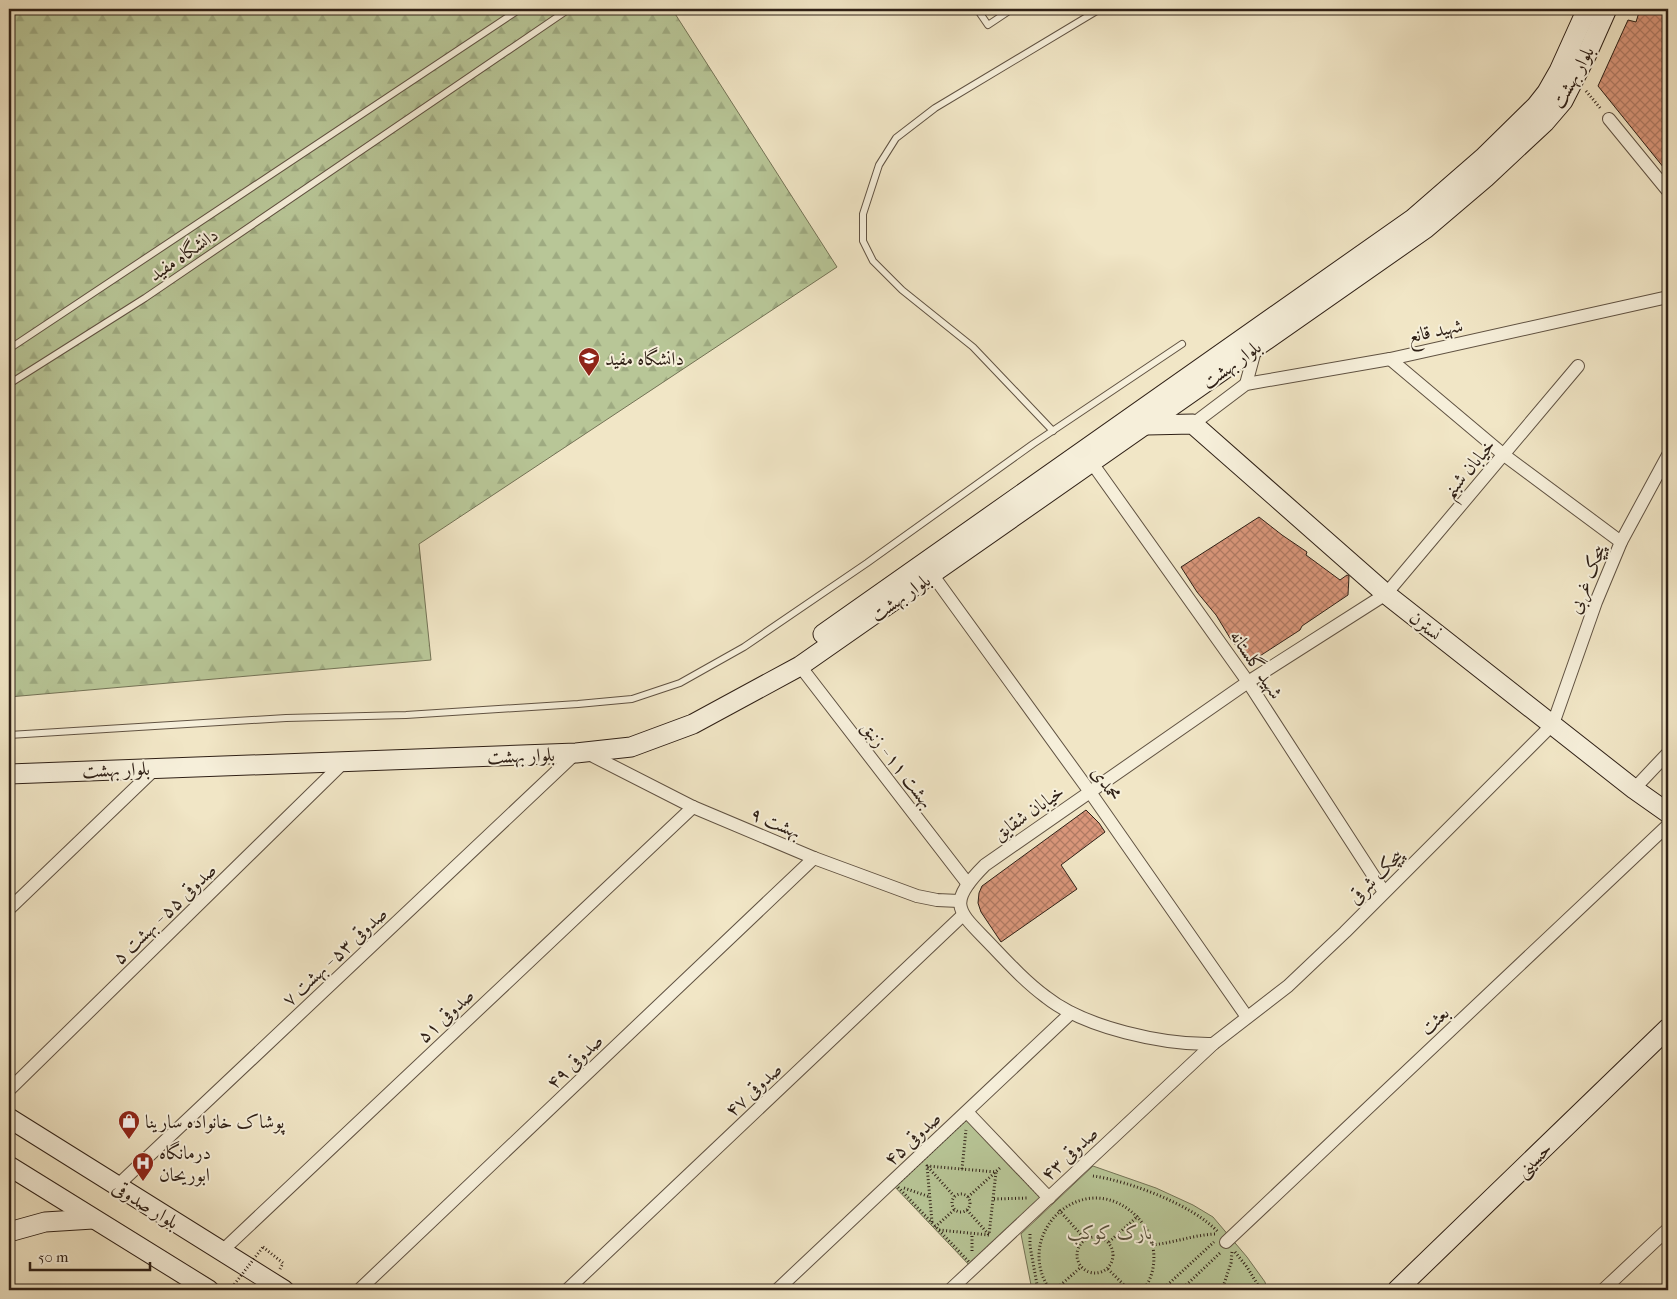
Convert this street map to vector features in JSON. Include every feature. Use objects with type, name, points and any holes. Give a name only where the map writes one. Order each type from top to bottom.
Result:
[{"type":"street","name":"بلوار بهشت","points":[[9,762],[577,742],[628,734],[682,715],[738,688],[793,655],[1414,218],[1483,158],[1536,106],[1547,92],[1559,71],[1587,9]]},
{"type":"street","name":"بلوار بهشت","points":[[9,774],[581,753],[631,747],[693,724],[800,666],[1425,229],[1486,178],[1546,122],[1563,101],[1607,9]]},
{"type":"street","points":[[1609,119],[1668,191]]},
{"type":"street","name":"شهید قانع","points":[[1246,384],[1390,359],[1668,297]]},
{"type":"street","points":[[1146,425],[1193,424],[1246,384],[1256,347]]},
{"type":"street","points":[[1390,359],[1504,455],[1621,542]]},
{"type":"street","name":"خیابان شبنم","points":[[1386,594],[1578,366]]},
{"type":"street","name":"نسترن","points":[[1193,424],[1386,594],[1668,814]]},
{"type":"street","name":"پیچک غربی","points":[[1553,724],[1596,602],[1621,542],[1668,455]]},
{"type":"street","name":"شهید گلستانه","points":[[1092,463],[1248,682],[1384,892]]},
{"type":"street","name":"محمدی","points":[[932,574],[1090,792],[1247,1017]]},
{"type":"street","name":"خیابان شقایق","points":[[959,901],[968,884],[985,865],[1248,682],[1386,594]]},
{"type":"street","name":"بهشت ۱۱ - زنبق","points":[[800,666],[968,884]]},
{"type":"street","name":"پیچک شرقی","points":[[1213,1044],[1288,986],[1346,932],[1553,724]]},
{"type":"street","name":"بهشت ۹","points":[[581,753],[693,806],[814,858],[917,896],[937,900],[959,901]]},
{"type":"street","name":"صدوقی ۵۳ - بهشت ۷","points":[[117,1186],[581,753]]},
{"type":"street","points":[[1634,789],[1668,753]]},
{"type":"street","name":"صدوقی ۵۵ - بهشت ۵","points":[[9,1090],[345,762]]},
{"type":"street","points":[[9,910],[156,768]]},
{"type":"street","name":"صدوقی ۵۱","points":[[222,1251],[693,806]]},
{"type":"street","name":"بعثت","points":[[1227,1244],[1668,825]]},
{"type":"street","name":"صدوقی ۴۹","points":[[359,1290],[814,858]]},
{"type":"street","points":[[959,901],[964,915],[1027,981],[1046,998],[1070,1013],[1142,1035],[1193,1044],[1213,1044]]},
{"type":"street","name":"صدوقی ۴۷","points":[[568,1290],[964,915]]},
{"type":"street","name":"صدوقی ۴۵","points":[[777,1290],[893,1184],[922,1162],[1070,1013]]},
{"type":"street","name":"حسینی","points":[[1397,1290],[1668,1028]]},
{"type":"street","name":"صدوقی ۴۳","points":[[950,1290],[997,1243],[1213,1044]]},
{"type":"street","points":[[967,1115],[1046,1198]]},
{"type":"street","name":"بلوار صدوقی","points":[[9,1118],[284,1290]]},
{"type":"street","points":[[9,1166],[209,1290]]},
{"type":"street","points":[[9,1232],[46,1222],[92,1219]]},
{"type":"street","points":[[1603,1290],[1668,1229]]},
{"type":"lane","name":"دانشگاه مفید","points":[[9,349],[520,9]]},
{"type":"lane","name":"دانشگاه مفید","points":[[9,384],[145,298],[569,9]]},
{"type":"lane","points":[[977,9],[988,25],[1012,9]]},
{"type":"lane","points":[[1053,431],[973,347],[902,290],[873,261],[863,241],[863,214],[879,165],[896,138],[935,108],[1100,9]]},
{"type":"lane","points":[[9,735],[286,718],[406,715],[578,704],[632,699],[680,683],[744,647],[867,563],[1053,431],[1182,344]]},
{"type":"path","points":[[967,1115],[1046,1198]]},
{"type":"path","points":[[893,1184],[922,1162],[967,1115]]},
{"type":"path","points":[[962,1169],[967,1115]]},
{"type":"path","points":[[968,1197],[1010,1160]]},
{"type":"path","points":[[922,1162],[962,1169],[996,1172]]},
{"type":"path","points":[[922,1162],[954,1196]]},
{"type":"path","points":[[922,1162],[935,1226]]},
{"type":"path","points":[[989,1235],[996,1172]]},
{"type":"path","points":[[1086,1182],[1093,1176],[1136,1187],[1192,1211],[1211,1225],[1248,1267],[1261,1290]]},
{"type":"path","points":[[893,1184],[971,1264],[1046,1198]]},
{"type":"path","points":[[893,1184],[930,1197]]},
{"type":"path","points":[[954,1196],[960,1194],[968,1197]]},
{"type":"path","points":[[954,1196],[952,1201],[954,1210]]},
{"type":"path","points":[[967,1210],[970,1203],[968,1197]]},
{"type":"path","points":[[994,1199],[1046,1198]]},
{"type":"path","points":[[1051,1215],[1082,1200],[1102,1199],[1121,1204],[1138,1216],[1149,1233],[1154,1252],[1152,1270],[1143,1290]]},
{"type":"path","points":[[1050,1290],[1042,1279],[1038,1261],[1040,1241],[1049,1223],[1065,1202]]},
{"type":"path","points":[[935,1226],[954,1210]]},
{"type":"path","points":[[954,1210],[960,1212],[967,1210]]},
{"type":"path","points":[[967,1210],[997,1243]]},
{"type":"path","points":[[1059,1210],[1085,1239]]},
{"type":"path","points":[[1109,1242],[1138,1216]]},
{"type":"path","points":[[935,1226],[989,1235]]},
{"type":"path","points":[[1037,1228],[1030,1235],[1030,1246],[1038,1290]]},
{"type":"path","points":[[1152,1246],[1199,1235],[1216,1234],[1220,1237],[1162,1290]]},
{"type":"path","points":[[1095,1236],[1109,1242],[1112,1247],[1113,1258],[1108,1269],[1097,1274],[1086,1271],[1081,1267],[1078,1262],[1077,1252],[1078,1247],[1085,1239],[1095,1236]]},
{"type":"path","points":[[1181,1290],[1227,1244]]},
{"type":"path","points":[[1222,1290],[1231,1263],[1232,1252],[1227,1244]]},
{"type":"path","points":[[230,1290],[263,1247],[283,1263]]},
{"type":"path","points":[[1055,1290],[1081,1267]]},
{"type":"path","points":[[1108,1269],[1129,1290]]},
{"type":"green space","points":[[9,9],[672,9],[837,267],[419,544],[431,660],[9,697]]},
{"type":"green space","name":"پارک کوکب","points":[[967,1116],[1045,1198],[971,1267],[893,1185]]},
{"type":"green space","name":"پارک کوکب","points":[[1093,1166],[1156,1188],[1193,1205],[1213,1217],[1247,1257],[1265,1282],[1267,1290],[1032,1290],[1021,1234]]},
{"type":"building","points":[[1640,9],[1668,9],[1668,173],[1598,86],[1628,20],[1636,22]]},
{"type":"building","points":[[1259,517],[1307,552],[1306,555],[1340,580],[1347,575],[1349,576],[1348,595],[1302,626],[1300,630],[1249,663],[1181,567]]},
{"type":"building","points":[[1086,810],[1105,832],[1061,865],[1077,889],[1001,942],[981,912],[978,903],[982,886]]},
{"type":"place","name":"دانشگاه مفید","points":[[589,377]]},
{"type":"place","name":"پوشاک خانواده سارینا","points":[[129,1140]]},
{"type":"place","name":"درمانگاه ابوریحان","points":[[143,1182]]}]
